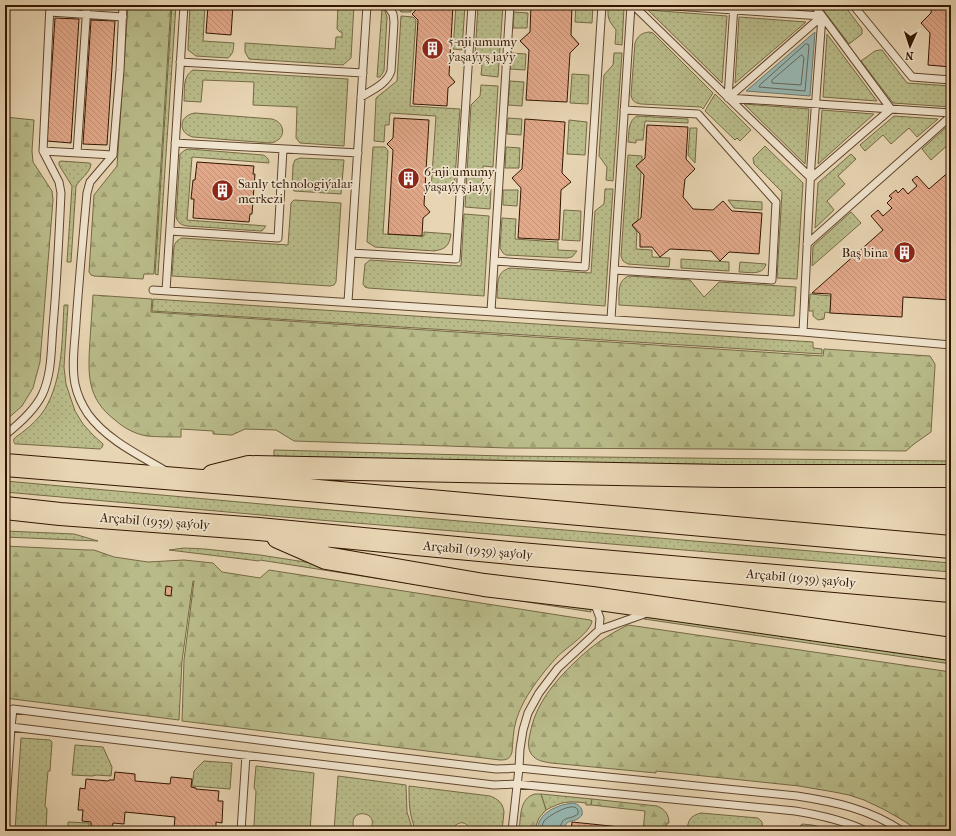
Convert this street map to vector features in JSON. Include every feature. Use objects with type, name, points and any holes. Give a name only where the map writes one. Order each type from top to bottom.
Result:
[{"type":"main road","points":[[5,465],[951,547]]},
{"type":"main road","points":[[187,480],[249,467],[722,476],[951,476]]},
{"type":"main road","name":"Arçabil (1939) şaýoly","points":[[5,508],[259,529],[512,553],[951,591]]},
{"type":"main road","points":[[259,529],[326,558],[484,585],[592,598],[951,649]]},
{"type":"lane","points":[[77,152],[87,5]]},
{"type":"lane","points":[[123,5],[120,70],[113,155],[90,182],[87,193],[78,286],[74,362],[75,383],[88,414],[114,440],[187,480]]},
{"type":"lane","points":[[166,291],[184,5]]},
{"type":"lane","points":[[348,302],[367,5]]},
{"type":"lane","points":[[361,97],[386,81],[390,76],[394,22],[393,14],[387,5]]},
{"type":"lane","points":[[352,253],[456,259],[472,5]]},
{"type":"lane","points":[[491,311],[510,5]]},
{"type":"lane","points":[[494,261],[585,267],[602,5]]},
{"type":"lane","points":[[632,5],[811,178]]},
{"type":"lane","points":[[611,319],[632,5]]},
{"type":"lane","points":[[659,5],[734,8],[822,16]]},
{"type":"lane","points":[[814,5],[891,109]]},
{"type":"lane","points":[[853,5],[912,77],[951,80]]},
{"type":"lane","points":[[5,435],[29,413],[42,395],[48,380],[56,284],[61,193],[59,182],[43,150],[50,8],[86,14],[122,17]]},
{"type":"lane","points":[[728,98],[734,8]]},
{"type":"lane","points":[[728,98],[822,16]]},
{"type":"lane","points":[[803,332],[807,244],[822,16]]},
{"type":"lane","points":[[180,62],[363,73]]},
{"type":"lane","points":[[728,98],[951,114]]},
{"type":"lane","points":[[811,178],[891,109]]},
{"type":"lane","points":[[614,270],[772,280],[776,202],[698,114],[624,110]]},
{"type":"lane","points":[[807,244],[951,114]]},
{"type":"lane","points":[[175,143],[358,153]]},
{"type":"lane","points":[[170,231],[278,238],[283,149]]},
{"type":"lane","points":[[43,150],[113,155]]},
{"type":"lane","points":[[153,290],[803,332],[951,345]]},
{"type":"lane","points":[[592,598],[600,618],[599,630]]},
{"type":"lane","points":[[512,831],[523,730],[528,713],[538,693],[558,668],[599,630],[663,608]]},
{"type":"lane","points":[[5,818],[11,726],[14,709],[496,769],[519,768],[789,795],[816,799],[862,810],[902,831]]},
{"type":"lane","points":[[11,726],[494,785],[516,784],[795,811],[844,822],[866,831]]},
{"type":"lane","points":[[241,831],[246,755]]},
{"type":"green space","points":[[128,5],[171,5],[154,274],[144,274],[143,279],[94,276],[89,272],[94,195],[117,166]]},
{"type":"green space","points":[[172,5],[176,5],[158,275],[155,274]]},
{"type":"green space","points":[[190,5],[205,5],[203,41],[234,43],[232,53],[228,58],[196,56],[188,50]]},
{"type":"green space","points":[[338,5],[354,5],[351,58],[343,65],[249,59],[245,52],[245,43],[335,49],[336,37],[342,37],[342,32],[337,29]]},
{"type":"green space","points":[[396,5],[412,5],[411,12],[401,12]]},
{"type":"green space","points":[[456,5],[465,5],[462,50],[453,49]]},
{"type":"green space","points":[[478,5],[503,5],[498,77],[481,75],[482,66],[475,56]]},
{"type":"green space","points":[[576,5],[593,5],[592,23],[575,22]]},
{"type":"green space","points":[[608,5],[622,5],[624,8],[622,45],[615,44],[616,30],[609,18]]},
{"type":"green space","points":[[759,5],[805,5],[808,9]]},
{"type":"green space","points":[[823,5],[844,5],[862,29],[862,34],[849,44],[821,7]]},
{"type":"green space","points":[[382,9],[385,11],[387,17],[384,71],[380,77],[377,77]]},
{"type":"green space","points":[[648,10],[727,16],[722,83]]},
{"type":"green space","points":[[514,12],[528,13],[527,28],[513,28]]},
{"type":"green space","points":[[401,16],[413,17],[416,20],[410,106],[460,109],[454,191],[431,189],[436,116],[390,113],[389,125],[385,125],[384,142],[374,141],[376,98],[397,81]]},
{"type":"green space","points":[[739,17],[806,22],[735,83]]},
{"type":"green space","points":[[649,32],[653,33],[713,93],[703,109],[701,107],[641,104],[633,100],[631,95],[635,43],[640,35]]},
{"type":"green space","points":[[827,34],[877,101],[823,97]]},
{"type":"green space","points":[[882,50],[907,83],[951,86],[951,107],[893,103],[861,61],[875,51]]},
{"type":"green space","points":[[511,53],[526,54],[525,70],[510,69]]},
{"type":"green space","points":[[614,53],[622,53],[613,181],[606,180],[607,167],[599,156],[604,75],[613,65]]},
{"type":"green space","points":[[193,70],[348,79],[344,146],[300,143],[296,138],[297,107],[253,105],[254,82],[203,80],[201,102],[184,101],[184,88],[187,76]]},
{"type":"green space","points":[[572,74],[589,75],[588,104],[570,103]]},
{"type":"green space","points":[[510,81],[524,82],[522,106],[508,105]]},
{"type":"green space","points":[[481,85],[498,86],[493,167],[483,166],[481,188],[491,189],[490,209],[465,207],[471,105],[480,96]]},
{"type":"green space","points":[[715,94],[751,130],[740,141],[737,138],[735,140],[705,111]]},
{"type":"green space","points":[[744,104],[809,109],[805,164]]},
{"type":"green space","points":[[822,110],[874,114],[818,164]]},
{"type":"green space","points":[[195,113],[272,119],[280,124],[283,132],[279,139],[270,143],[193,137],[184,132],[182,124],[186,117]]},
{"type":"green space","points":[[637,116],[688,119],[688,123],[645,121],[643,140],[636,140],[636,143],[628,142],[630,124]]},
{"type":"green space","points":[[894,116],[938,119],[917,137],[909,128],[891,144],[883,135],[865,151],[860,145]]},
{"type":"green space","points":[[5,117],[34,120],[32,151],[33,162],[52,191],[53,200],[40,362],[33,388],[22,406],[5,421]]},
{"type":"green space","points":[[508,118],[522,119],[521,135],[507,134]]},
{"type":"green space","points":[[569,120],[587,122],[585,155],[567,154]]},
{"type":"green space","points":[[951,123],[951,142],[931,160],[922,149]]},
{"type":"green space","points":[[690,128],[697,128],[695,163],[688,155]]},
{"type":"green space","points":[[765,146],[803,183],[797,279],[777,278],[782,192],[754,164],[753,158]]},
{"type":"green space","points":[[373,147],[385,147],[388,151],[383,234],[424,236],[424,232],[451,234],[448,244],[444,248],[434,251],[375,247],[367,242]]},
{"type":"green space","points":[[506,147],[520,148],[519,168],[505,168]]},
{"type":"green space","points":[[189,149],[263,155],[267,158],[269,163],[192,157],[187,220],[266,226],[262,231],[187,226],[179,222],[176,217],[180,154]]},
{"type":"green space","points":[[851,154],[856,159],[838,176],[845,184],[827,201],[834,210],[815,228],[818,183]]},
{"type":"green space","points":[[628,155],[642,156],[642,160],[636,166],[641,172],[638,220],[632,225],[637,232],[636,249],[652,250],[652,257],[670,258],[669,267],[628,264],[623,261],[621,256]]},
{"type":"green space","points":[[300,158],[344,160],[341,194],[294,191],[292,188],[293,165],[295,160]]},
{"type":"green space","points":[[59,162],[91,164],[89,170],[76,186],[71,262],[67,262],[72,186],[59,165]]},
{"type":"green space","points":[[605,189],[613,189],[605,306],[497,298],[498,280],[505,270],[510,268],[591,273],[595,211],[604,204]]},
{"type":"green space","points":[[503,190],[518,190],[517,206],[503,205]]},
{"type":"green space","points":[[294,200],[341,203],[336,282],[334,285],[330,286],[172,276],[174,246],[177,241],[182,238],[288,245],[291,203]]},
{"type":"green space","points":[[728,200],[762,202],[762,210],[734,208]]},
{"type":"green space","points":[[564,210],[581,211],[580,241],[562,240]]},
{"type":"green space","points":[[851,212],[861,223],[812,266],[813,246]]},
{"type":"green space","points":[[464,214],[489,216],[484,296],[365,287],[363,284],[365,264],[370,260],[461,266]]},
{"type":"green space","points":[[502,218],[516,219],[515,239],[558,242],[558,250],[577,251],[572,257],[567,258],[506,255],[500,248]]},
{"type":"green space","points":[[681,259],[729,262],[729,271],[681,268]]},
{"type":"green space","points":[[740,262],[766,264],[759,272],[751,273],[739,272]]},
{"type":"green space","points":[[629,276],[690,280],[704,297],[719,282],[796,287],[794,316],[619,305],[619,292],[622,281]]},
{"type":"green space","points":[[810,294],[831,296],[830,313],[825,312],[824,319],[818,320],[813,316],[813,311],[809,311]]},
{"type":"green space","points":[[93,295],[152,299],[151,312],[823,356],[824,349],[930,356],[935,364],[931,432],[906,451],[508,448],[294,441],[276,430],[245,429],[232,435],[213,434],[213,431],[181,429],[181,437],[147,436],[134,432],[118,423],[106,412],[94,394],[89,374]]},
{"type":"green space","points":[[153,299],[813,342],[813,348],[822,349],[822,354],[152,311]]},
{"type":"green space","points":[[64,305],[68,305],[64,367],[66,384],[75,411],[83,424],[103,444],[100,449],[15,444],[14,442],[15,438],[30,426],[45,409],[51,397],[58,372],[62,345]]},
{"type":"green space","points":[[274,450],[505,456],[951,461],[951,467],[505,462],[274,456]]},
{"type":"green space","points":[[5,481],[951,563],[951,572],[283,517],[5,492]]},
{"type":"green space","points":[[5,531],[74,534],[98,541],[5,537]]},
{"type":"green space","points":[[5,546],[94,550],[114,557],[148,562],[184,560],[213,563],[222,572],[260,578],[269,570],[592,621],[591,625],[583,635],[558,656],[539,678],[528,695],[516,721],[512,752],[509,758],[506,759],[500,760],[182,721],[184,660],[194,581],[182,661],[179,720],[5,698]]},
{"type":"green space","points":[[184,548],[260,555],[588,606],[591,612],[260,560],[169,550]]},
{"type":"green space","points":[[650,616],[951,659],[951,664],[644,619]]},
{"type":"green space","points":[[628,625],[951,672],[951,831],[919,831],[885,810],[864,800],[834,792],[799,786],[656,771],[656,773],[551,763],[536,758],[532,755],[529,749],[529,737],[536,713],[546,695],[560,678],[587,651],[614,632]]},
{"type":"green space","points":[[21,738],[50,740],[52,742],[45,806],[47,809],[46,831],[15,831]]},
{"type":"green space","points":[[75,745],[103,747],[112,767],[111,776],[72,775]]},
{"type":"green space","points":[[204,761],[232,763],[230,789],[192,786],[194,771]]},
{"type":"green space","points":[[256,766],[314,773],[310,831],[251,831],[251,828],[254,825],[256,791],[254,788]]},
{"type":"green space","points":[[338,776],[406,785],[407,812],[413,831],[369,831],[372,825],[372,820],[370,816],[361,814],[354,818],[353,823],[354,828],[358,831],[334,831]]},
{"type":"green space","points":[[409,786],[493,797],[503,806],[504,812],[502,831],[471,831],[464,823],[459,823],[452,831],[416,831],[410,809]]},
{"type":"green space","points":[[541,794],[592,799],[591,805],[586,805],[586,803],[580,802],[566,802],[546,810]]},
{"type":"green space","points":[[541,794],[546,810],[539,818],[534,831],[519,831],[523,804],[530,796]]},
{"type":"green space","points":[[592,799],[657,806],[666,813],[669,823],[667,823],[666,831],[643,831],[645,811],[591,805]]},
{"type":"green space","points":[[701,813],[758,818],[762,822],[763,831],[687,831],[690,819]]},
{"type":"green space","points":[[68,822],[89,823],[89,828],[95,829],[95,831],[68,831]]},
{"type":"green space","points":[[802,824],[812,825],[840,831],[796,831]]},
{"type":"water","points":[[815,32],[810,96],[746,91]]},
{"type":"water","points":[[574,803],[581,808],[582,815],[576,820],[569,822],[563,831],[538,831],[538,825],[545,814],[562,805]]},
{"type":"building","points":[[208,5],[233,5],[231,35],[206,33]]},
{"type":"building","name":"5-nji umumy ýaşaýyş jaýy","points":[[419,5],[453,5],[449,75],[455,82],[448,88],[447,106],[413,104],[418,20],[412,14]]},
{"type":"building","points":[[531,5],[572,5],[571,35],[579,44],[570,53],[567,102],[526,100],[529,50],[520,41],[530,32]]},
{"type":"building","points":[[932,5],[951,5],[951,67],[928,65],[930,33],[921,23],[931,13]]},
{"type":"building","points":[[55,18],[79,19],[71,143],[47,141]]},
{"type":"building","points":[[91,20],[115,21],[107,145],[83,144]]},
{"type":"building","name":"6-nji umumy ýaşaýyş jaýy","points":[[394,118],[429,120],[424,205],[430,212],[423,218],[422,236],[388,234],[393,150],[387,144],[393,138]]},
{"type":"building","points":[[525,119],[565,122],[562,173],[571,182],[561,190],[559,240],[518,238],[521,188],[512,178],[522,169]]},
{"type":"building","points":[[647,125],[688,127],[686,159],[695,169],[685,179],[683,197],[693,209],[713,210],[723,201],[732,211],[762,213],[759,254],[729,252],[720,261],[711,251],[670,249],[660,257],[652,247],[640,247],[640,234],[632,225],[641,218],[644,175],[636,166],[645,158]]},
{"type":"building","name":"Sanly tehnologiýalar merkezi","points":[[197,162],[254,166],[253,174],[255,174],[252,214],[250,214],[249,222],[193,218],[194,199],[191,199]]},
{"type":"building","name":"Baş bina","points":[[951,170],[951,300],[903,297],[902,317],[830,313],[831,294],[812,293],[883,230],[871,216],[878,210],[883,216],[892,208],[887,203],[892,198],[889,196],[896,190],[898,193],[903,188],[908,194],[917,186],[912,180],[917,176],[929,189]]},
{"type":"building","points":[[166,586],[172,587],[171,596],[165,595]]},
{"type":"building","points":[[115,772],[135,774],[135,781],[170,784],[171,777],[192,779],[191,787],[196,789],[219,791],[218,801],[223,801],[222,823],[216,822],[216,831],[185,831],[174,829],[175,817],[125,812],[124,824],[113,823],[112,829],[91,827],[91,822],[82,821],[83,810],[78,810],[80,788],[85,789],[86,779],[108,781],[114,780]]},
{"type":"building","points":[[572,822],[630,828],[630,831],[571,831]]},
{"type":"place","name":"5-nji umumy ýaşaýyş jaýy","points":[[433,48]]},
{"type":"place","name":"6-nji umumy ýaşaýyş jaýy","points":[[408,178]]},
{"type":"place","name":"Sanly tehnologiýalar merkezi","points":[[223,190]]},
{"type":"place","name":"Baş bina","points":[[904,252]]}]
